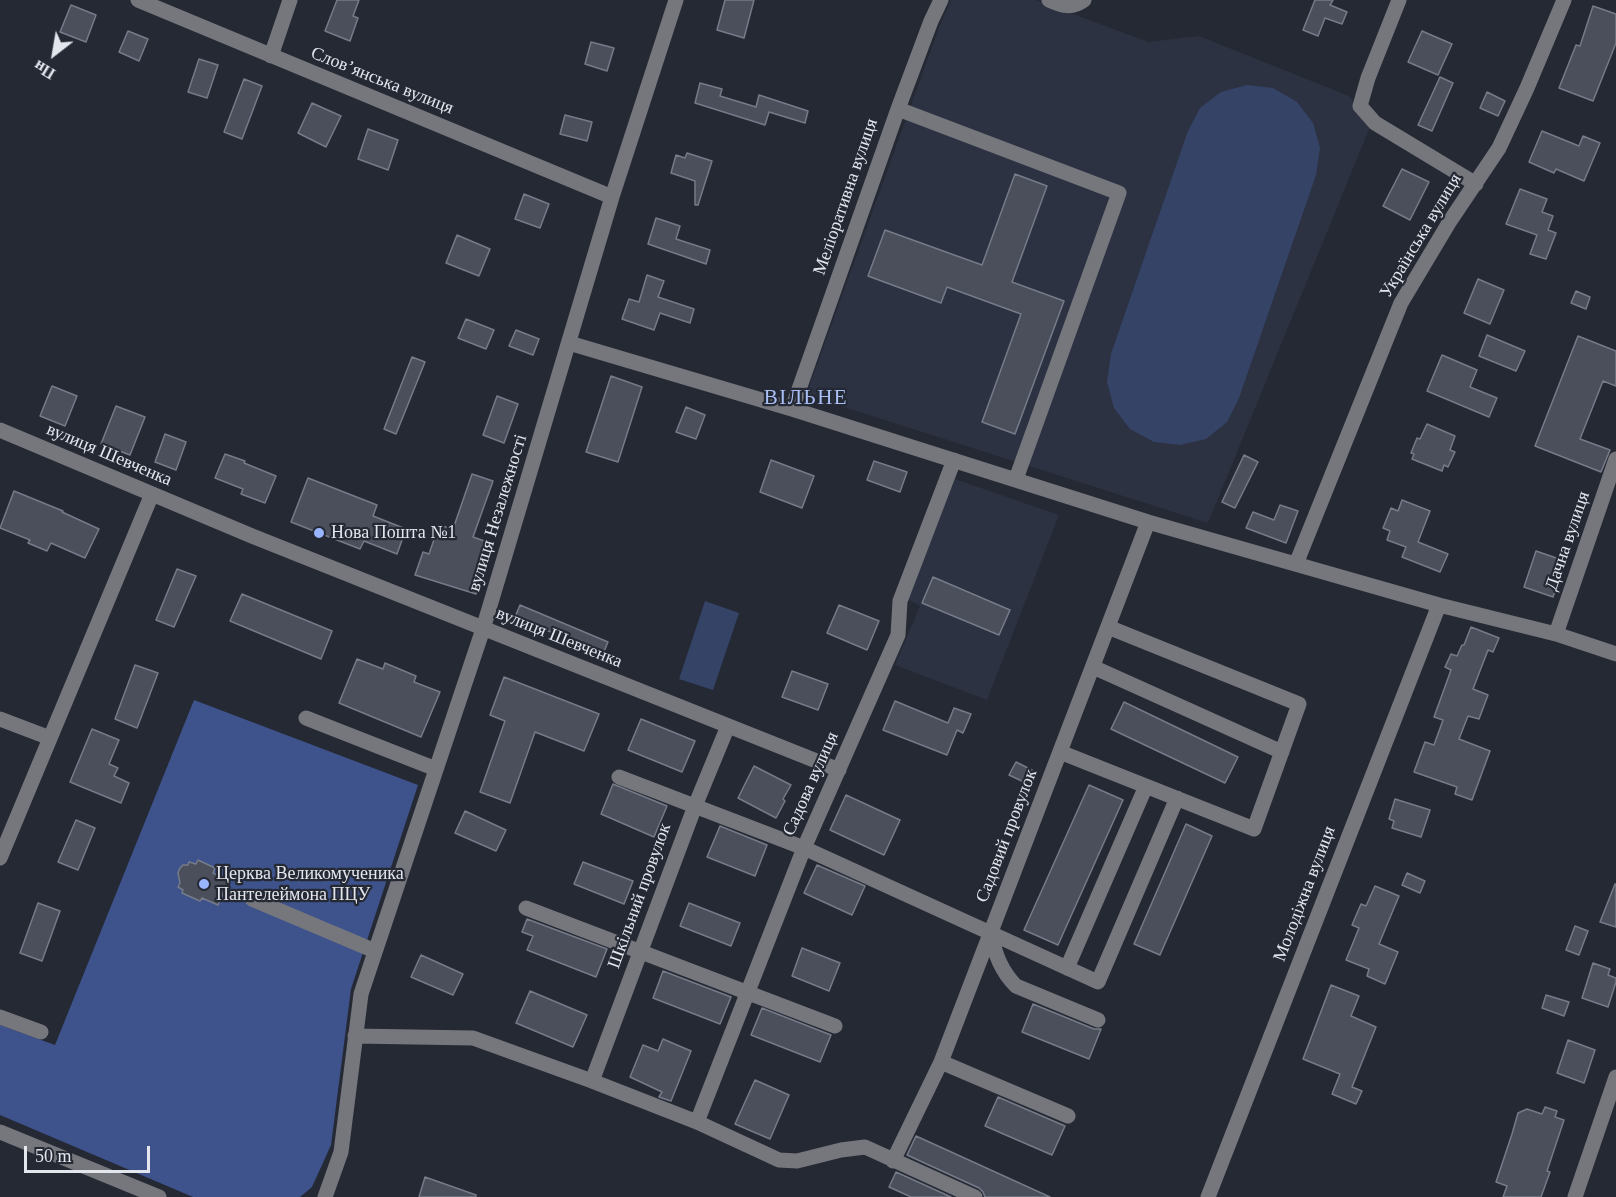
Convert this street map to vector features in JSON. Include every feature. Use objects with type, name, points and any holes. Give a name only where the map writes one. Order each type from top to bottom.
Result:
[{"type":"street","name":"Словʼянська вулиця","points":[[138,0],[612,197]]},
{"type":"street","points":[[271,56],[290,0]]},
{"type":"street","name":"вулиця Незалежності","points":[[325,1197],[341,1152],[361,994],[483,629],[612,197],[676,0]]},
{"type":"street","name":"Меліоративна вулиця","points":[[792,409],[898,109],[941,0]]},
{"type":"street","points":[[1049,0],[1064,6],[1077,5],[1084,0]]},
{"type":"street","points":[[1399,0],[1368,78],[1360,106],[1376,123],[1476,184]]},
{"type":"street","name":"Українська вулиця","points":[[1296,564],[1401,303],[1503,138],[1564,0]]},
{"type":"street","points":[[898,109],[1119,193],[1016,479]]},
{"type":"street","points":[[569,343],[792,409],[1148,522],[1439,605],[1556,634],[1616,654]]},
{"type":"street","name":"вулиця Шевченка","points":[[0,430],[483,629],[839,770]]},
{"type":"street","name":"Дачна вулиця","points":[[1556,634],[1616,459]]},
{"type":"street","name":"Садова вулиця","points":[[697,1122],[804,848],[898,635],[900,601],[954,460]]},
{"type":"street","points":[[0,858],[152,494]]},
{"type":"street","name":"Садовий провулок","points":[[893,1161],[941,1062],[1148,522]]},
{"type":"street","name":"Молодіжна вулиця","points":[[1208,1197],[1439,605]]},
{"type":"street","points":[[1060,752],[1254,829],[1299,704],[1108,627]]},
{"type":"street","points":[[1093,667],[1282,752]]},
{"type":"street","points":[[306,718],[436,769]]},
{"type":"street","points":[[0,720],[50,738]]},
{"type":"street","name":"Шкільний провулок","points":[[592,1081],[695,806],[728,726]]},
{"type":"street","points":[[619,777],[804,848],[1098,982],[1177,798]]},
{"type":"street","points":[[1067,968],[1146,786]]},
{"type":"street","points":[[252,899],[375,951]]},
{"type":"street","points":[[526,909],[835,1026]]},
{"type":"street","points":[[991,934],[1000,966],[1016,986],[1098,1020]]},
{"type":"street","points":[[0,1017],[40,1032]]},
{"type":"street","points":[[355,1036],[473,1038],[697,1122],[779,1160],[796,1161],[841,1150],[865,1147],[975,1197]]},
{"type":"street","points":[[941,1062],[1068,1116]]},
{"type":"street","points":[[1575,1197],[1616,1077]]},
{"type":"street","points":[[0,1132],[159,1197]]},
{"type":"shaded area","points":[[951,0],[1036,0],[1148,42],[1199,36],[1349,96],[1370,127],[1208,523],[806,395]]},
{"type":"shaded area","points":[[1247,85],[1273,88],[1297,102],[1313,123],[1320,148],[1316,175],[1239,398],[1227,422],[1206,439],[1180,445],[1154,442],[1130,429],[1114,408],[1107,382],[1111,354],[1188,131],[1200,108],[1221,92]]},
{"type":"shaded area","points":[[955,479],[1059,515],[987,700],[895,665],[920,606],[907,599]]},
{"type":"shaded area","points":[[705,601],[739,613],[713,690],[679,679]]},
{"type":"shaded area","points":[[194,700],[418,785],[351,989],[331,1145],[312,1187],[300,1197],[193,1197],[0,1115],[0,1025],[55,1045]]},
{"type":"building","points":[[337,0],[359,0],[353,16],[358,18],[350,41],[325,31]]},
{"type":"building","points":[[725,0],[754,0],[744,38],[717,30]]},
{"type":"building","points":[[1315,0],[1333,0],[1330,5],[1347,12],[1342,24],[1325,18],[1318,36],[1303,30]]},
{"type":"building","points":[[71,5],[96,15],[86,42],[60,32]]},
{"type":"building","points":[[1593,6],[1616,14],[1616,43],[1593,101],[1559,88],[1576,45],[1580,46]]},
{"type":"building","points":[[128,31],[148,39],[139,61],[119,52]]},
{"type":"building","points":[[1422,31],[1452,44],[1438,75],[1408,62]]},
{"type":"building","points":[[591,42],[614,48],[607,71],[585,64]]},
{"type":"building","points":[[199,59],[218,65],[207,98],[188,92]]},
{"type":"building","points":[[1440,77],[1453,83],[1432,131],[1418,125]]},
{"type":"building","points":[[244,79],[262,86],[242,139],[224,132]]},
{"type":"building","points":[[700,83],[722,89],[720,96],[756,107],[759,95],[808,111],[805,123],[769,112],[765,125],[695,103]]},
{"type":"building","points":[[1487,92],[1505,101],[1498,116],[1480,108]]},
{"type":"building","points":[[312,103],[341,116],[326,147],[298,133]]},
{"type":"building","points":[[565,115],[592,122],[587,141],[560,134]]},
{"type":"building","points":[[368,129],[398,140],[388,170],[358,159]]},
{"type":"building","points":[[1542,131],[1579,146],[1583,136],[1600,143],[1584,181],[1556,169],[1554,173],[1529,162]]},
{"type":"building","points":[[687,153],[712,161],[698,205],[695,205],[695,181],[671,173],[676,155],[685,158]]},
{"type":"building","points":[[1402,169],[1429,182],[1410,220],[1383,206]]},
{"type":"building","points":[[1015,174],[1047,186],[1012,282],[1064,301],[1015,434],[982,422],[1021,314],[947,287],[941,303],[868,276],[885,230],[982,265]]},
{"type":"building","points":[[1520,189],[1547,199],[1542,212],[1553,216],[1548,230],[1556,233],[1546,259],[1530,254],[1537,235],[1506,224]]},
{"type":"building","points":[[524,194],[549,204],[540,228],[515,219]]},
{"type":"building","points":[[656,218],[680,226],[676,239],[710,250],[706,264],[648,244]]},
{"type":"building","points":[[457,235],[490,249],[479,276],[446,263]]},
{"type":"building","points":[[647,275],[664,281],[658,297],[694,309],[690,323],[660,313],[654,330],[622,319],[629,299],[639,302]]},
{"type":"building","points":[[1478,279],[1504,290],[1490,324],[1464,313]]},
{"type":"building","points":[[1576,291],[1590,297],[1586,309],[1571,303]]},
{"type":"building","points":[[466,319],[494,330],[486,349],[458,338]]},
{"type":"building","points":[[516,330],[539,339],[533,355],[509,346]]},
{"type":"building","points":[[1487,335],[1525,351],[1516,371],[1479,356]]},
{"type":"building","points":[[1578,336],[1616,351],[1616,386],[1603,381],[1580,439],[1610,450],[1601,472],[1535,446]]},
{"type":"building","points":[[1442,355],[1477,370],[1470,387],[1497,398],[1489,417],[1427,391]]},
{"type":"building","points":[[412,357],[425,362],[396,434],[384,429]]},
{"type":"building","points":[[611,376],[642,387],[618,462],[586,452]]},
{"type":"building","points":[[52,386],[77,396],[65,426],[40,416]]},
{"type":"building","points":[[497,396],[518,404],[504,443],[483,435]]},
{"type":"building","points":[[116,406],[145,417],[130,455],[101,444]]},
{"type":"building","points":[[686,407],[705,415],[696,439],[676,432]]},
{"type":"building","points":[[1427,424],[1455,436],[1450,450],[1455,452],[1448,467],[1444,465],[1442,471],[1412,459],[1414,454],[1411,453],[1417,438],[1420,439]]},
{"type":"building","points":[[165,434],[186,442],[176,470],[155,462]]},
{"type":"building","points":[[225,454],[276,476],[265,503],[241,494],[243,489],[215,478]]},
{"type":"building","points":[[1244,455],[1258,462],[1235,508],[1222,502]]},
{"type":"building","points":[[771,460],[814,476],[802,508],[760,492]]},
{"type":"building","points":[[874,461],[907,472],[900,492],[867,480]]},
{"type":"building","points":[[472,474],[493,481],[473,537],[493,544],[476,594],[415,575],[423,552],[429,554],[439,525],[453,529]]},
{"type":"building","points":[[308,478],[377,505],[373,516],[406,529],[397,554],[364,541],[360,549],[291,522]]},
{"type":"building","points":[[14,491],[99,529],[85,558],[51,543],[47,551],[28,543],[30,540],[0,528]]},
{"type":"building","points":[[1402,500],[1430,511],[1418,542],[1448,554],[1440,572],[1402,557],[1406,547],[1387,540],[1390,531],[1383,528],[1391,508],[1398,511]]},
{"type":"building","points":[[1280,505],[1298,511],[1286,543],[1246,528],[1253,512],[1274,520]]},
{"type":"building","points":[[1536,551],[1565,561],[1553,597],[1524,587]]},
{"type":"building","points":[[177,569],[196,576],[174,627],[156,620]]},
{"type":"building","points":[[933,577],[1010,610],[999,635],[922,603]]},
{"type":"building","points":[[242,594],[332,631],[321,659],[230,621]]},
{"type":"building","points":[[520,605],[608,642],[603,654],[515,617]]},
{"type":"building","points":[[839,605],[879,621],[867,650],[827,633]]},
{"type":"building","points":[[1471,627],[1499,638],[1493,652],[1488,650],[1473,689],[1488,695],[1479,719],[1468,716],[1459,739],[1490,751],[1472,800],[1455,794],[1457,787],[1414,772],[1425,742],[1434,745],[1443,720],[1434,717],[1451,670],[1445,667],[1451,654],[1457,656]]},
{"type":"building","points":[[357,659],[383,669],[385,663],[416,676],[414,682],[440,692],[421,737],[339,703]]},
{"type":"building","points":[[135,665],[158,673],[137,728],[115,719]]},
{"type":"building","points":[[792,671],[828,684],[818,710],[782,697]]},
{"type":"building","points":[[504,677],[599,714],[584,751],[535,732],[510,803],[480,792],[505,721],[490,715]]},
{"type":"building","points":[[895,701],[948,723],[954,708],[971,714],[963,733],[957,730],[947,755],[883,730]]},
{"type":"building","points":[[1124,702],[1238,757],[1225,783],[1111,729]]},
{"type":"building","points":[[641,719],[695,741],[682,772],[628,750]]},
{"type":"building","points":[[92,729],[119,740],[109,764],[118,768],[114,776],[129,783],[121,803],[70,782]]},
{"type":"building","points":[[1016,762],[1032,770],[1026,783],[1009,775]]},
{"type":"building","points":[[754,766],[791,785],[776,818],[738,798]]},
{"type":"building","points":[[613,784],[667,806],[654,837],[601,814]]},
{"type":"building","points":[[1089,785],[1123,800],[1058,945],[1024,930]]},
{"type":"building","points":[[846,795],[900,820],[884,855],[830,830]]},
{"type":"building","points":[[1395,799],[1430,810],[1421,837],[1392,828],[1394,821],[1389,819]]},
{"type":"building","points":[[465,811],[506,830],[496,851],[455,833]]},
{"type":"building","points":[[76,820],[95,828],[78,870],[58,862]]},
{"type":"building","points":[[1186,824],[1212,836],[1160,955],[1134,944]]},
{"type":"building","points":[[720,826],[767,845],[755,876],[707,857]]},
{"type":"building","name":"Церква Великомученика Пантелеймона ПЦУ","points":[[198,860],[215,868],[213,873],[229,880],[218,905],[202,898],[200,901],[182,893],[183,890],[178,887],[180,868],[188,865],[189,862],[196,864]]},
{"type":"building","points":[[583,862],[633,881],[624,904],[574,884]]},
{"type":"building","points":[[817,865],[865,886],[852,915],[804,893]]},
{"type":"building","points":[[1407,873],[1425,881],[1420,893],[1402,885]]},
{"type":"building","points":[[1616,884],[1616,927],[1600,922]]},
{"type":"building","points":[[1375,886],[1399,896],[1379,944],[1398,952],[1385,984],[1367,976],[1369,969],[1346,960],[1359,928],[1352,925],[1361,904],[1366,906]]},
{"type":"building","points":[[38,903],[60,911],[42,961],[20,953]]},
{"type":"building","points":[[689,903],[740,923],[731,946],[680,926]]},
{"type":"building","points":[[527,919],[607,949],[596,977],[527,950],[533,936],[522,932]]},
{"type":"building","points":[[1575,926],[1588,931],[1579,955],[1566,950]]},
{"type":"building","points":[[802,948],[840,963],[829,991],[792,976]]},
{"type":"building","points":[[421,955],[463,974],[453,995],[411,977]]},
{"type":"building","points":[[1593,963],[1610,969],[1608,975],[1616,978],[1608,1007],[1582,998]]},
{"type":"building","points":[[663,971],[731,997],[720,1024],[653,998]]},
{"type":"building","points":[[1331,985],[1359,996],[1351,1016],[1376,1027],[1352,1087],[1362,1091],[1356,1104],[1332,1094],[1340,1074],[1303,1059]]},
{"type":"building","points":[[530,991],[587,1015],[573,1047],[516,1023]]},
{"type":"building","points":[[1546,995],[1569,1002],[1564,1016],[1542,1008]]},
{"type":"building","points":[[1033,1004],[1094,1029],[1101,1029],[1089,1059],[1022,1032]]},
{"type":"building","points":[[762,1008],[831,1035],[820,1062],[751,1035]]},
{"type":"building","points":[[663,1039],[691,1051],[671,1101],[659,1097],[662,1092],[630,1077],[643,1045],[658,1051]]},
{"type":"building","points":[[1568,1040],[1595,1050],[1584,1083],[1557,1073]]},
{"type":"building","points":[[755,1080],[789,1095],[770,1139],[735,1124]]},
{"type":"building","points":[[998,1097],[1065,1126],[1052,1155],[985,1126]]},
{"type":"building","points":[[1545,1107],[1557,1111],[1555,1117],[1564,1120],[1541,1197],[1503,1197],[1507,1186],[1496,1182],[1518,1113],[1527,1109],[1542,1114]]},
{"type":"building","points":[[916,1136],[1050,1197],[985,1197],[979,1188],[907,1155]]},
{"type":"building","points":[[896,1172],[951,1197],[911,1197],[889,1187]]},
{"type":"building","points":[[425,1177],[476,1195],[476,1197],[419,1197]]},
{"type":"place","name":"Нова Пошта №1","points":[[319,533]]},
{"type":"place","name":"Церква Великомученика Пантелеймона ПЦУ","points":[[204,884]]},
{"type":"district","name":"ВІЛЬНЕ","points":[[806,398]]}]
